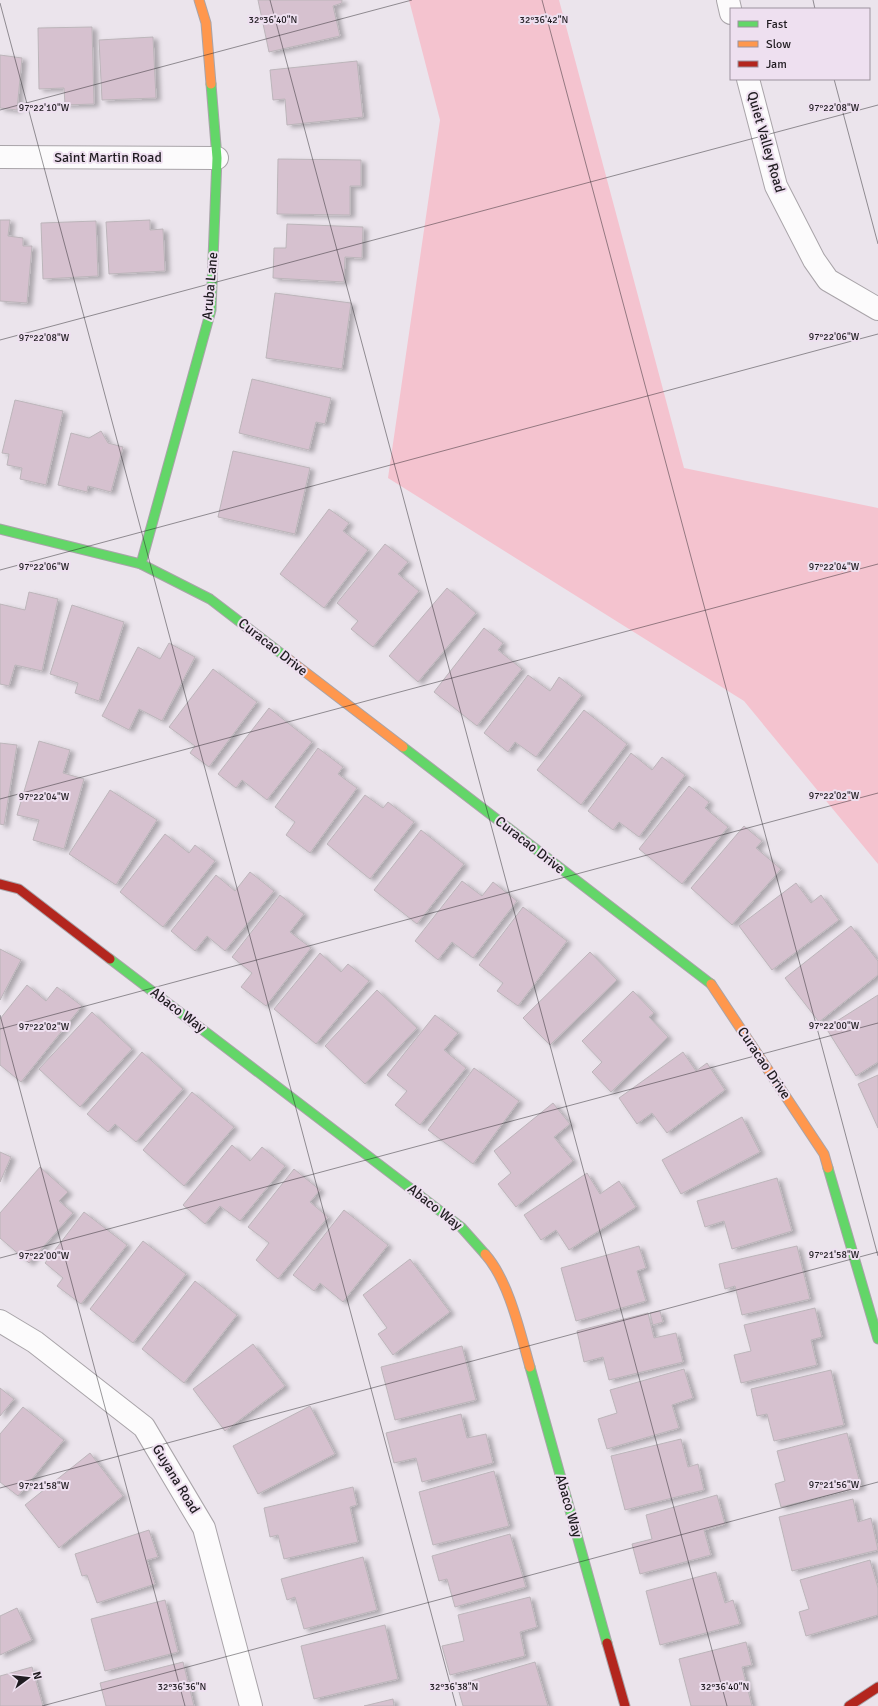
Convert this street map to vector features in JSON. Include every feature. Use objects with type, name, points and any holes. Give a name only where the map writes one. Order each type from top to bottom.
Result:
[{"type":"street","name":"Aruba Lane","points":[[141,564],[211,310],[217,158],[206,23],[199,0]]},
{"type":"street","name":"Quiet Valley Road","points":[[748,80],[776,186],[814,260],[828,280],[878,309]]},
{"type":"street","name":"Saint Martin Road","points":[[0,156],[217,158]]},
{"type":"street","name":"Curacao Drive","points":[[0,529],[141,564],[210,599],[710,983],[824,1154],[878,1339]]},
{"type":"street","name":"Abaco Way","points":[[0,884],[19,889],[461,1227],[492,1262],[513,1307],[625,1706]]},
{"type":"street","name":"Guyana Road","points":[[0,1321],[35,1342],[144,1427],[204,1528],[251,1706]]},
{"type":"street","points":[[849,1706],[878,1687]]},
{"type":"shaded area","points":[[409,0],[559,0],[684,468],[878,508],[878,864],[744,701],[388,478],[440,120]]},
{"type":"building","points":[[258,0],[342,0],[342,3],[333,6],[340,36],[269,52]]},
{"type":"building","points":[[92,27],[94,104],[65,105],[64,88],[39,89],[38,28]]},
{"type":"building","points":[[153,37],[156,98],[102,100],[99,40]]},
{"type":"building","points":[[0,55],[22,58],[17,110],[0,108]]},
{"type":"building","points":[[357,61],[363,117],[287,125],[285,99],[273,100],[270,70]]},
{"type":"building","points":[[278,159],[361,160],[361,186],[350,186],[350,215],[277,214]]},
{"type":"building","points":[[0,220],[10,220],[8,236],[23,238],[23,246],[32,246],[27,303],[0,301]]},
{"type":"building","points":[[150,220],[150,230],[163,229],[165,271],[109,274],[106,222]]},
{"type":"building","points":[[96,221],[98,276],[43,279],[41,223]]},
{"type":"building","points":[[287,224],[363,227],[362,258],[345,257],[344,282],[273,278],[274,248],[286,248]]},
{"type":"building","points":[[275,293],[351,303],[342,369],[266,358]]},
{"type":"building","points":[[252,379],[331,398],[325,424],[316,422],[309,450],[239,433]]},
{"type":"building","points":[[15,400],[63,411],[46,485],[20,479],[22,468],[7,465],[9,454],[2,453]]},
{"type":"building","points":[[101,431],[108,443],[123,447],[111,492],[88,486],[87,492],[58,485],[71,433],[89,438]]},
{"type":"building","points":[[233,451],[310,468],[295,534],[218,517]]},
{"type":"building","points":[[329,509],[349,523],[343,531],[368,550],[324,608],[280,574]]},
{"type":"building","points":[[385,544],[408,562],[398,574],[419,591],[373,647],[351,629],[358,621],[337,603]]},
{"type":"building","points":[[447,588],[476,613],[418,682],[389,656]]},
{"type":"building","points":[[29,592],[58,599],[42,671],[15,665],[9,686],[0,684],[0,604],[25,610]]},
{"type":"building","points":[[72,605],[124,622],[99,701],[75,693],[78,683],[50,674]]},
{"type":"building","points":[[484,628],[503,643],[498,650],[522,669],[477,726],[434,692]]},
{"type":"building","points":[[169,643],[195,657],[162,721],[139,709],[129,730],[102,716],[138,647],[160,659]]},
{"type":"building","points":[[213,669],[257,702],[209,767],[190,753],[195,746],[169,727]]},
{"type":"building","points":[[528,675],[550,691],[559,677],[582,695],[536,757],[515,742],[508,752],[484,733]]},
{"type":"building","points":[[269,708],[312,742],[267,800],[242,780],[236,788],[218,774]]},
{"type":"building","points":[[584,710],[627,744],[581,805],[537,770]]},
{"type":"building","points":[[39,741],[70,750],[63,773],[84,779],[64,849],[33,840],[39,820],[17,815]]},
{"type":"building","points":[[0,743],[17,745],[4,825],[0,824]]},
{"type":"building","points":[[318,748],[343,767],[338,774],[357,788],[310,853],[286,835],[295,822],[275,807]]},
{"type":"building","points":[[631,753],[652,770],[662,757],[685,775],[639,837],[619,822],[613,830],[588,811]]},
{"type":"building","points":[[689,786],[709,802],[705,808],[728,827],[682,884],[639,849]]},
{"type":"building","points":[[110,790],[157,820],[116,885],[69,854]]},
{"type":"building","points":[[365,795],[383,808],[388,802],[414,822],[370,879],[327,844]]},
{"type":"building","points":[[744,826],[762,841],[756,848],[781,869],[732,925],[691,888]]},
{"type":"building","points":[[421,830],[464,864],[417,924],[374,890]]},
{"type":"building","points":[[165,834],[189,853],[195,845],[215,861],[163,927],[120,892]]},
{"type":"building","points":[[250,872],[274,891],[225,951],[207,936],[195,951],[171,931],[216,875],[235,891]]},
{"type":"building","points":[[462,881],[482,896],[493,882],[517,901],[473,958],[452,942],[438,960],[415,941]]},
{"type":"building","points":[[796,883],[811,903],[821,895],[839,920],[772,970],[739,926]]},
{"type":"building","points":[[280,895],[304,914],[290,932],[311,948],[266,1006],[241,987],[252,973],[232,957]]},
{"type":"building","points":[[523,907],[567,941],[518,1006],[497,991],[503,983],[479,965]]},
{"type":"building","points":[[851,926],[878,961],[878,975],[819,1022],[785,978]]},
{"type":"building","points":[[0,949],[21,960],[0,1000]]},
{"type":"building","points":[[590,952],[617,980],[550,1045],[523,1018]]},
{"type":"building","points":[[320,953],[341,972],[348,964],[369,981],[316,1044],[274,1009]]},
{"type":"building","points":[[27,985],[46,1001],[57,987],[82,1006],[21,1082],[0,1065],[0,1019]]},
{"type":"building","points":[[377,990],[417,1028],[365,1084],[325,1046]]},
{"type":"building","points":[[633,991],[654,1013],[649,1017],[668,1037],[611,1092],[592,1072],[602,1062],[582,1041]]},
{"type":"building","points":[[878,995],[878,1062],[856,1076],[826,1028]]},
{"type":"building","points":[[92,1012],[132,1049],[80,1107],[39,1069]]},
{"type":"building","points":[[435,1015],[458,1033],[444,1050],[466,1068],[420,1125],[395,1105],[407,1091],[387,1075]]},
{"type":"building","points":[[142,1052],[183,1089],[136,1142],[115,1124],[108,1132],[87,1114]]},
{"type":"building","points":[[683,1052],[696,1071],[707,1063],[725,1090],[667,1133],[652,1113],[637,1124],[619,1098]]},
{"type":"building","points":[[474,1068],[519,1101],[473,1164],[428,1130]]},
{"type":"building","points":[[878,1075],[878,1128],[858,1084]]},
{"type":"building","points":[[192,1092],[234,1127],[184,1186],[143,1150]]},
{"type":"building","points":[[553,1103],[570,1124],[554,1137],[573,1161],[516,1207],[498,1184],[511,1173],[494,1151]]},
{"type":"building","points":[[742,1117],[760,1152],[681,1194],[662,1160]]},
{"type":"building","points":[[232,1145],[250,1161],[262,1147],[285,1166],[240,1221],[220,1206],[205,1224],[183,1205]]},
{"type":"building","points":[[0,1152],[11,1157],[0,1182]]},
{"type":"building","points":[[40,1167],[68,1192],[59,1201],[73,1213],[29,1263],[0,1238],[0,1213]]},
{"type":"building","points":[[294,1169],[320,1190],[310,1202],[328,1217],[278,1279],[256,1260],[269,1243],[248,1227]]},
{"type":"building","points":[[587,1173],[600,1194],[619,1181],[636,1207],[569,1250],[556,1230],[541,1240],[524,1215]]},
{"type":"building","points":[[777,1178],[792,1231],[732,1249],[724,1221],[705,1227],[697,1201]]},
{"type":"building","points":[[344,1210],[388,1245],[343,1302],[320,1283],[314,1291],[293,1275]]},
{"type":"building","points":[[84,1212],[127,1245],[81,1304],[57,1286],[63,1278],[45,1263]]},
{"type":"building","points":[[143,1241],[186,1274],[133,1343],[90,1309]]},
{"type":"building","points":[[639,1246],[646,1268],[637,1271],[646,1301],[576,1321],[561,1268]]},
{"type":"building","points":[[797,1246],[810,1299],[742,1315],[735,1286],[725,1289],[719,1264]]},
{"type":"building","points":[[410,1259],[450,1312],[393,1355],[378,1334],[387,1328],[363,1295]]},
{"type":"building","points":[[195,1281],[237,1315],[184,1383],[142,1349]]},
{"type":"building","points":[[815,1308],[822,1337],[811,1340],[817,1365],[741,1383],[734,1355],[751,1351],[744,1325]]},
{"type":"building","points":[[660,1311],[663,1322],[653,1325],[650,1313]]},
{"type":"building","points":[[648,1313],[654,1338],[676,1333],[683,1362],[609,1380],[603,1357],[584,1362],[577,1331]]},
{"type":"building","points":[[253,1344],[285,1386],[225,1431],[193,1389]]},
{"type":"building","points":[[462,1346],[476,1400],[395,1420],[381,1367]]},
{"type":"building","points":[[684,1369],[693,1398],[672,1405],[679,1428],[607,1449],[598,1419],[617,1413],[610,1390]]},
{"type":"building","points":[[831,1370],[844,1425],[774,1441],[767,1414],[757,1416],[751,1389]]},
{"type":"building","points":[[0,1388],[14,1399],[0,1416]]},
{"type":"building","points":[[310,1406],[335,1454],[258,1494],[233,1446]]},
{"type":"building","points":[[23,1407],[64,1440],[18,1496],[0,1482],[0,1434]]},
{"type":"building","points":[[461,1414],[467,1438],[486,1434],[493,1463],[422,1482],[416,1458],[394,1463],[386,1433]]},
{"type":"building","points":[[847,1433],[861,1487],[781,1507],[775,1484],[785,1481],[777,1451]]},
{"type":"building","points":[[681,1439],[688,1467],[698,1464],[704,1490],[625,1510],[611,1456]]},
{"type":"building","points":[[90,1453],[123,1496],[59,1548],[25,1505]]},
{"type":"building","points":[[494,1471],[509,1526],[433,1545],[419,1492]]},
{"type":"building","points":[[353,1487],[357,1505],[350,1507],[358,1542],[284,1559],[278,1535],[270,1537],[264,1508]]},
{"type":"building","points":[[717,1495],[725,1524],[704,1530],[711,1555],[640,1574],[632,1544],[652,1539],[646,1515]]},
{"type":"building","points":[[853,1499],[858,1522],[871,1518],[878,1550],[792,1571],[779,1517]]},
{"type":"building","points":[[149,1530],[158,1557],[147,1560],[155,1584],[97,1603],[87,1575],[82,1576],[75,1554]]},
{"type":"building","points":[[510,1534],[526,1587],[455,1607],[447,1579],[439,1581],[432,1556]]},
{"type":"building","points":[[363,1557],[377,1610],[304,1629],[295,1597],[287,1600],[281,1579]]},
{"type":"building","points":[[870,1560],[878,1588],[878,1615],[806,1636],[799,1612],[809,1609],[800,1580]]},
{"type":"building","points":[[716,1572],[725,1603],[733,1600],[740,1624],[660,1645],[646,1591]]},
{"type":"building","points":[[530,1597],[537,1627],[520,1632],[525,1656],[450,1675],[442,1646],[464,1641],[458,1615]]},
{"type":"building","points":[[165,1600],[178,1652],[105,1671],[91,1619]]},
{"type":"building","points":[[17,1608],[32,1640],[0,1655],[0,1616]]},
{"type":"building","points":[[385,1625],[398,1679],[314,1699],[301,1646]]},
{"type":"building","points":[[746,1642],[752,1665],[742,1667],[752,1706],[691,1706],[679,1659]]},
{"type":"building","points":[[183,1662],[194,1706],[106,1706],[100,1683]]},
{"type":"building","points":[[535,1662],[548,1706],[463,1706],[457,1685]]},
{"type":"building","points":[[32,1667],[43,1706],[0,1706],[0,1676]]},
{"type":"building","points":[[393,1699],[394,1706],[364,1706]]},
{"type":"traffic: fast","points":[[141,564],[211,310],[217,158],[211,84]]},
{"type":"traffic: fast","points":[[0,529],[141,564],[210,599],[287,658]]},
{"type":"traffic: fast","points":[[403,747],[711,984]]},
{"type":"traffic: fast","points":[[110,959],[461,1227],[485,1254]]},
{"type":"traffic: fast","points":[[828,1168],[878,1339]]},
{"type":"traffic: fast","points":[[530,1367],[607,1643]]},
{"type":"traffic: slow","points":[[199,0],[206,23],[211,84]]},
{"type":"traffic: slow","points":[[287,658],[403,747]]},
{"type":"traffic: slow","points":[[711,984],[824,1154],[828,1168]]},
{"type":"traffic: slow","points":[[485,1254],[501,1278],[507,1292],[518,1323],[530,1367]]},
{"type":"traffic: jam","points":[[0,884],[19,889],[110,959]]},
{"type":"traffic: jam","points":[[607,1643],[625,1706]]},
{"type":"traffic: jam","points":[[849,1706],[878,1687]]}]
